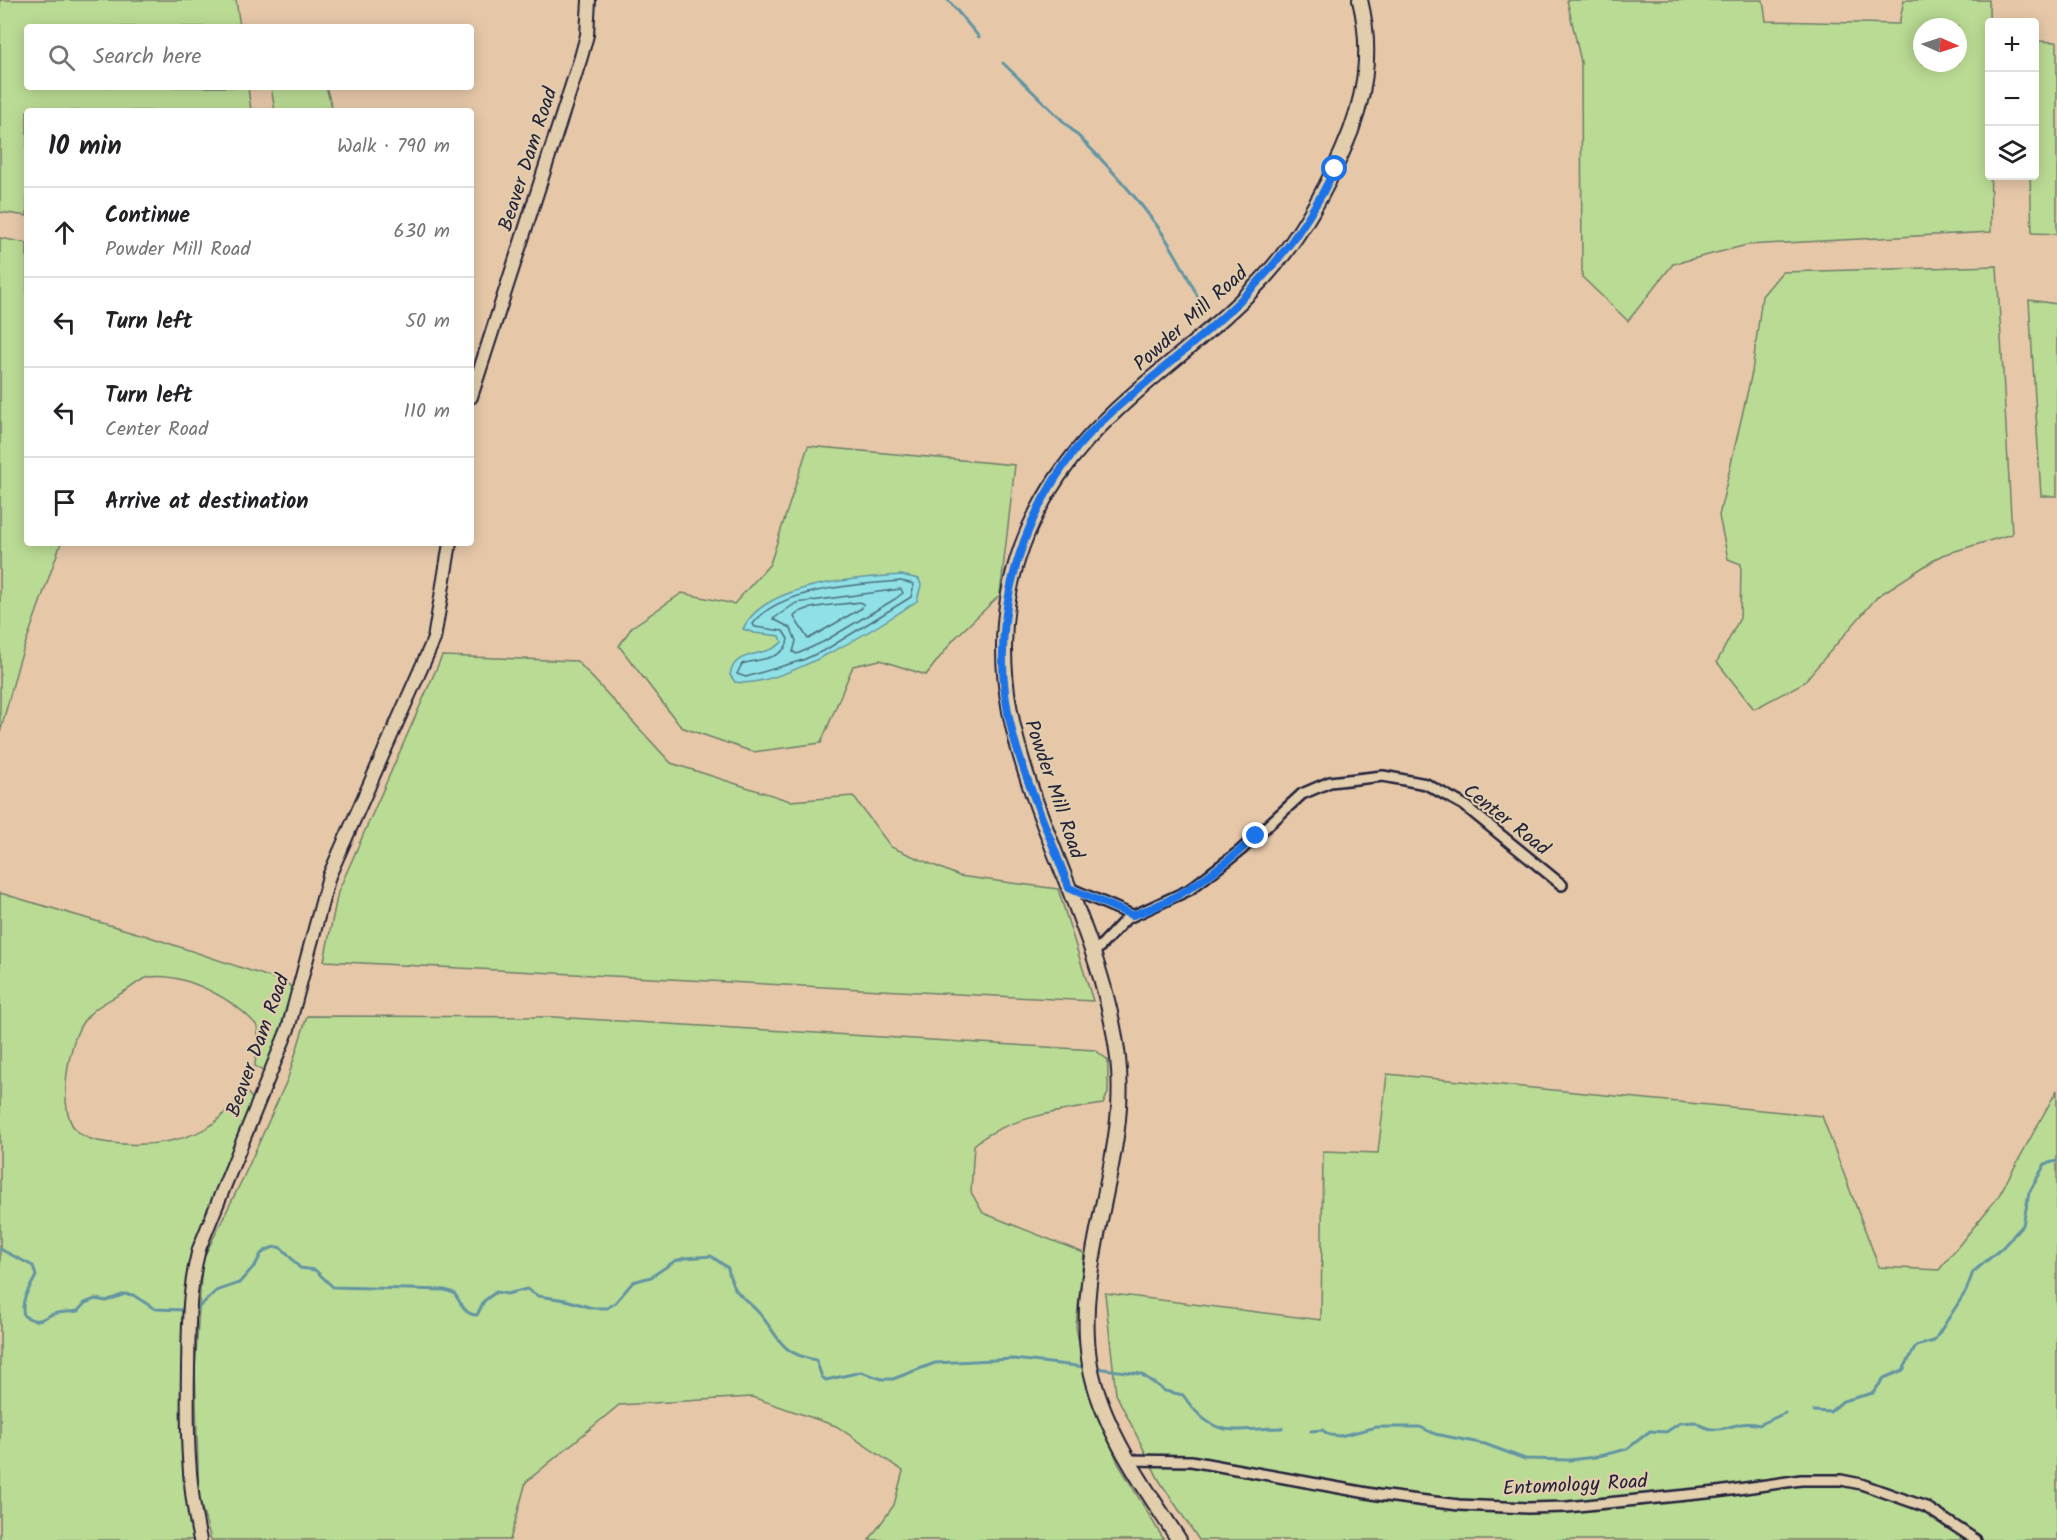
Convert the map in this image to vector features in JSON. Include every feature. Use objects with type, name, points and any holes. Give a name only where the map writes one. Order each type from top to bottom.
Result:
[{"type":"main road","name":"Powder Mill Road","points":[[1179,1540],[1129,1460],[1105,1415],[1089,1360],[1088,1288],[1114,1153],[1120,1100],[1114,1034],[1094,953],[1013,735],[1005,694],[1002,655],[1005,619],[1022,547],[1048,492],[1077,449],[1108,415],[1254,289],[1310,216],[1354,124],[1363,90],[1367,49],[1360,0]]},
{"type":"street","name":"Beaver Dam Road","points":[[474,388],[581,57],[587,35],[589,0]]},
{"type":"street","name":"Beaver Dam Road","points":[[200,1540],[190,1487],[187,1453],[188,1316],[199,1249],[292,1019],[322,895],[434,639],[450,546]]},
{"type":"street","name":"Center Road","points":[[1094,953],[1132,915],[1164,904],[1200,882],[1241,850],[1302,794],[1315,786],[1357,778],[1383,776],[1408,779],[1444,793],[1464,805],[1562,885]]},
{"type":"street","points":[[1069,888],[1132,915]]},
{"type":"street","name":"Entomology Road","points":[[1129,1460],[1191,1461],[1378,1495],[1459,1505],[1528,1508],[1567,1507],[1717,1492],[1801,1480],[1841,1480],[1862,1484],[1926,1507],[1976,1540]]},
{"type":"green space","points":[[0,0],[236,0],[240,24],[24,24],[24,90],[248,90],[251,108],[24,108],[24,216],[0,212]]},
{"type":"green space","points":[[1567,0],[1763,0],[1766,21],[1899,24],[1904,0],[1989,0],[1989,18],[1985,18],[1985,180],[1991,180],[1991,232],[1747,245],[1673,264],[1628,321],[1582,277],[1581,62]]},
{"type":"green space","points":[[2039,41],[2057,42],[2057,234],[2032,233],[2030,180],[2039,180]]},
{"type":"green space","points":[[272,90],[327,90],[332,108],[274,108]]},
{"type":"green space","points":[[0,238],[24,242],[24,546],[60,546],[19,662],[0,733]]},
{"type":"green space","points":[[1997,266],[2012,534],[1942,555],[1878,596],[1803,683],[1754,709],[1717,662],[1740,618],[1741,564],[1728,559],[1719,516],[1752,372],[1762,296],[1782,272]]},
{"type":"green space","points":[[2029,300],[2057,304],[2057,496],[2041,496]]},
{"type":"green space","points":[[808,446],[1015,465],[1000,595],[954,639],[926,675],[880,660],[853,666],[821,743],[753,752],[681,727],[619,646],[632,627],[682,593],[734,604],[770,564]]},
{"type":"green space","points":[[442,656],[577,661],[671,763],[790,801],[853,796],[891,847],[959,876],[1058,889],[1093,1001],[324,961],[338,892]]},
{"type":"green space","points":[[0,893],[147,936],[284,982],[300,992],[269,1075],[255,1066],[258,1027],[249,1017],[209,990],[179,979],[164,977],[143,979],[92,1012],[78,1032],[69,1062],[66,1096],[67,1111],[72,1124],[79,1133],[100,1142],[134,1144],[170,1141],[194,1134],[214,1123],[247,1092],[257,1105],[199,1249],[187,1344],[200,1540],[0,1540]]},
{"type":"green space","points":[[307,1016],[554,1017],[1095,1050],[1108,1060],[1108,1093],[1103,1104],[1035,1117],[1001,1128],[986,1136],[974,1145],[971,1192],[983,1213],[1084,1253],[1076,1326],[1086,1384],[1118,1463],[1164,1540],[869,1540],[894,1505],[903,1471],[836,1426],[752,1397],[619,1405],[526,1482],[510,1540],[211,1540],[199,1498],[195,1369],[202,1261],[244,1176],[288,1078]]},
{"type":"green space","points":[[1387,1074],[1822,1116],[1879,1267],[1939,1270],[1998,1197],[2057,1090],[2057,1540],[1199,1540],[1159,1480],[1116,1394],[1105,1293],[1321,1320],[1323,1151],[1378,1153]]},
{"type":"water","points":[[901,575],[919,579],[921,585],[917,601],[854,640],[802,666],[776,676],[754,682],[735,682],[730,675],[733,666],[738,661],[776,647],[782,642],[780,636],[754,633],[743,629],[754,614],[770,602],[790,592],[837,581]]},
{"type":"waterway","points":[[948,0],[979,37]]},
{"type":"waterway","points":[[1003,63],[1082,140],[1138,201],[1169,244],[1205,311]]},
{"type":"waterway","points":[[1814,1411],[1830,1412],[1843,1401],[1873,1393],[1884,1378],[1903,1370],[1916,1346],[1934,1341],[1966,1291],[1973,1272],[2002,1248],[2023,1225],[2029,1193],[2045,1164],[2057,1161]]},
{"type":"waterway","points":[[192,1309],[197,1309],[216,1291],[239,1283],[256,1264],[261,1254],[274,1247],[283,1249],[300,1268],[315,1270],[333,1287],[445,1290],[454,1293],[469,1313],[477,1315],[484,1301],[496,1292],[507,1294],[527,1289],[538,1296],[566,1300],[592,1308],[607,1308],[615,1303],[633,1282],[651,1277],[675,1261],[711,1256],[728,1268],[736,1290],[759,1313],[787,1349],[816,1360],[822,1377],[826,1380],[861,1372],[882,1379],[893,1379],[935,1363],[1013,1359],[1086,1367]]},
{"type":"waterway","points":[[0,1249],[33,1266],[36,1276],[23,1305],[24,1316],[30,1319],[39,1320],[52,1314],[78,1311],[85,1303],[95,1299],[106,1301],[125,1294],[133,1295],[155,1309],[185,1310]]},
{"type":"waterway","points":[[1096,1368],[1141,1374],[1165,1391],[1183,1395],[1194,1410],[1215,1426],[1238,1430],[1282,1428]]},
{"type":"waterway","points":[[1311,1431],[1322,1430],[1330,1435],[1340,1436],[1377,1427],[1420,1427],[1435,1434],[1485,1444],[1525,1459],[1569,1460],[1595,1457],[1627,1449],[1650,1431],[1666,1432],[1680,1423],[1695,1422],[1704,1427],[1720,1429],[1741,1424],[1759,1425],[1785,1413]]},
{"type":"route","points":[[1256,836],[1189,890],[1164,904],[1136,914],[1132,915],[1102,904],[1069,888],[1013,735],[1003,672],[1005,619],[1022,547],[1039,507],[1060,471],[1108,415],[1217,323],[1265,277],[1310,216],[1335,169]]}]
